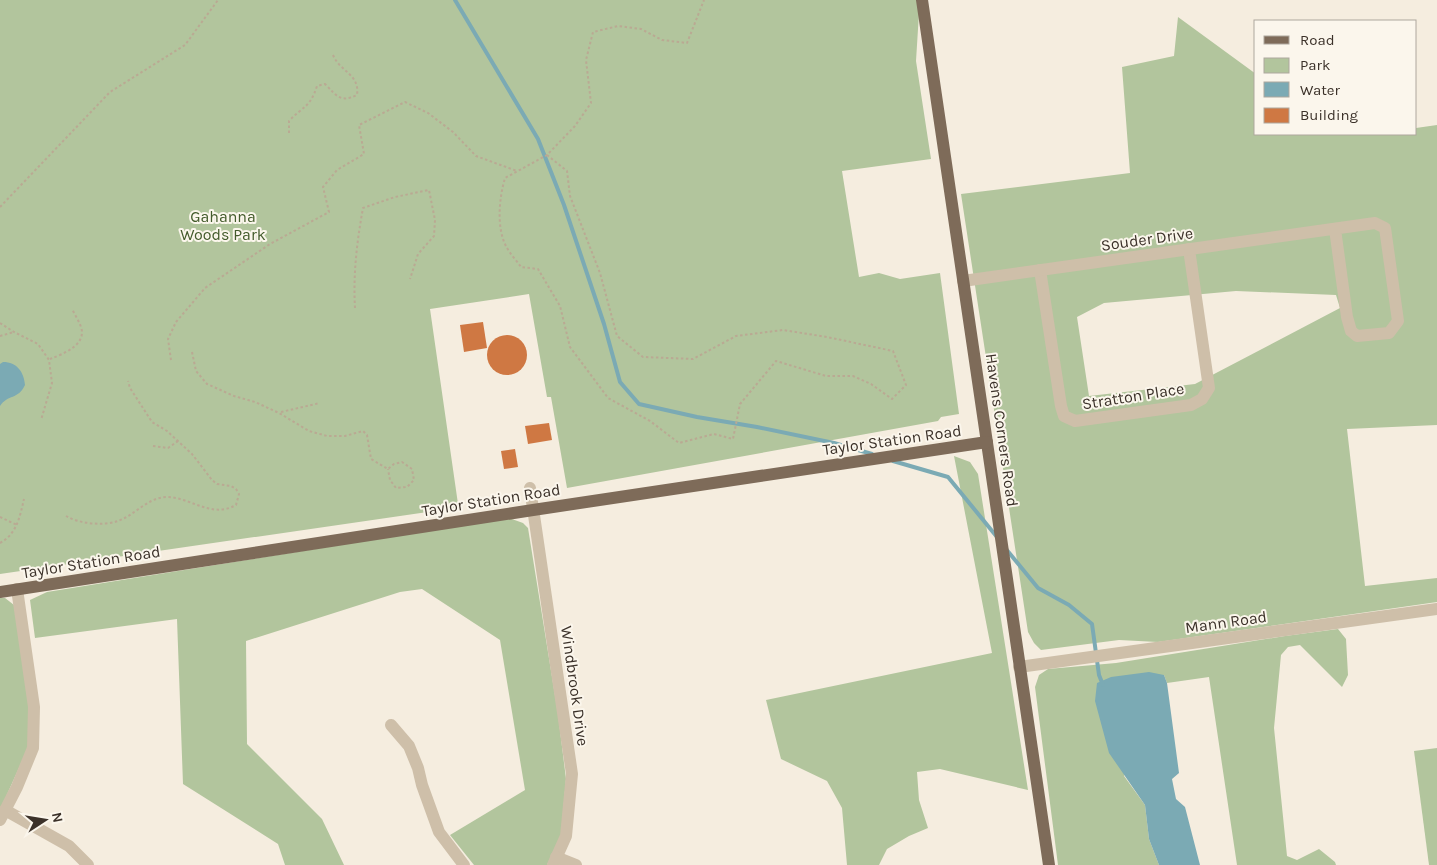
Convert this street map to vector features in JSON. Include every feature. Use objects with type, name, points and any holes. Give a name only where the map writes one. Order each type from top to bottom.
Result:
[{"type":"main road","name":"Havens Corners Road","points":[[922,0],[1048,865]]},
{"type":"main road","name":"Taylor Station Road","points":[[0,592],[987,442]]},
{"type":"street","name":"Souder Drive","points":[[963,281],[1375,223],[1384,228],[1398,321],[1389,333],[1357,336],[1351,331],[1347,317],[1335,229]]},
{"type":"street","name":"Stratton Place","points":[[1040,270],[1060,406],[1064,416],[1075,421],[1191,404],[1202,399],[1209,388],[1190,249]]},
{"type":"street","name":"Windbrook Drive","points":[[530,488],[572,774],[566,836],[554,861]]},
{"type":"street","points":[[17,589],[34,707],[33,748],[3,815],[69,846],[88,865]]},
{"type":"street","name":"Mann Road","points":[[1019,667],[1437,609]]},
{"type":"street","points":[[391,725],[409,746],[439,832],[464,865]]},
{"type":"street","points":[[554,861],[576,865]]},
{"type":"path","points":[[0,207],[110,92],[185,45],[218,0]]},
{"type":"path","points":[[547,155],[567,171],[570,196],[600,273],[617,336],[643,357],[693,359],[736,336],[783,330],[827,337],[893,351],[906,385],[892,399],[872,384],[853,376],[826,376],[776,361],[740,404],[733,439],[714,434],[679,443],[650,421],[608,398],[570,347],[560,306],[538,269],[521,267],[506,247],[498,216],[502,188],[506,178],[547,155],[575,126],[591,103],[586,60],[593,32],[618,26],[641,29],[662,40],[687,43],[704,0]]},
{"type":"path","points":[[289,133],[289,121],[308,106],[314,97],[317,86],[325,84],[338,98],[347,100],[357,95],[358,87],[352,75],[336,64],[333,55]]},
{"type":"path","points":[[171,360],[168,339],[176,322],[205,288],[270,244],[329,212],[323,188],[336,170],[364,154],[360,125],[405,102],[428,113],[453,132],[476,156],[517,171]]},
{"type":"path","points":[[355,308],[353,282],[357,239],[363,208],[394,197],[429,190],[435,220],[434,236],[418,254],[410,279]]},
{"type":"path","points":[[49,360],[68,352],[81,339],[82,329],[72,309]]},
{"type":"path","points":[[0,323],[38,344],[49,360],[52,383],[41,420]]},
{"type":"path","points":[[0,336],[14,332]]},
{"type":"path","points":[[192,352],[196,371],[207,384],[280,413],[309,431],[327,436],[345,436],[363,431],[367,435],[371,458],[388,469],[390,480],[396,488],[407,487],[414,480],[412,469],[402,462],[394,464],[388,469]]},
{"type":"path","points":[[66,516],[72,520],[91,523],[118,521],[151,501],[166,497],[218,510],[228,510],[236,505],[239,494],[236,489],[231,486],[217,484],[178,441],[167,431],[152,422],[130,388],[128,381]]},
{"type":"path","points":[[280,413],[320,403]]},
{"type":"path","points":[[153,446],[168,448],[178,441]]},
{"type":"path","points":[[0,542],[8,539],[17,525],[24,499]]},
{"type":"path","points":[[0,517],[17,525]]},
{"type":"green space","name":"Gahanna Woods Park","points":[[0,0],[917,0],[919,13],[916,61],[931,159],[842,171],[859,277],[879,273],[900,279],[940,273],[959,414],[941,417],[938,421],[567,488],[551,397],[547,397],[529,294],[430,309],[458,504],[455,508],[0,574]]},
{"type":"green space","points":[[1178,17],[1254,73],[1254,135],[1417,135],[1417,128],[1437,125],[1437,425],[1347,429],[1365,586],[1437,578],[1437,602],[1158,642],[1119,640],[1041,650],[1034,643],[1028,632],[961,194],[1130,173],[1122,67],[1174,56]],"holes":[[[1236,291],[1336,295],[1340,308],[1195,384],[1089,396],[1077,317],[1104,303]]]},
{"type":"green space","points":[[954,456],[970,462],[978,474],[1028,790],[940,769],[917,772],[919,800],[928,828],[909,836],[887,849],[879,865],[847,865],[842,808],[827,781],[781,759],[766,700],[992,653]]},
{"type":"green space","points":[[509,518],[523,523],[528,528],[558,714],[566,779],[561,835],[547,865],[474,865],[450,835],[525,790],[500,640],[422,589],[400,592],[246,641],[247,744],[322,819],[344,865],[285,865],[278,844],[183,784],[177,619],[35,638],[30,600],[47,592]]},
{"type":"green space","points":[[0,598],[5,598],[14,605],[31,711],[28,748],[0,810]]},
{"type":"green space","points":[[1338,629],[1346,639],[1348,675],[1342,687],[1300,645],[1288,647],[1281,655],[1274,728],[1287,856],[1297,860],[1319,849],[1336,865],[1237,865],[1209,677],[1167,683],[1164,675],[1124,776],[1145,805],[1149,839],[1159,865],[1058,865],[1035,687],[1039,675],[1048,669],[1116,663]]},
{"type":"green space","points":[[1437,748],[1437,865],[1429,865],[1414,751]]},
{"type":"water","points":[[8,362],[19,369],[25,385],[19,393],[3,402],[0,406],[0,364]]},
{"type":"water","points":[[1149,672],[1164,675],[1167,683],[1179,773],[1172,779],[1176,799],[1185,807],[1200,865],[1159,865],[1149,839],[1145,805],[1109,753],[1095,701],[1097,683],[1111,677]]},
{"type":"building","points":[[483,322],[487,348],[464,352],[460,325]]},
{"type":"building","points":[[511,335],[518,338],[524,344],[527,355],[526,363],[518,372],[511,375],[503,375],[496,372],[488,363],[487,351],[490,344],[499,336]]},
{"type":"building","points":[[549,423],[552,440],[528,444],[525,426]]},
{"type":"building","points":[[515,449],[518,467],[504,469],[501,451]]},
{"type":"waterway","points":[[455,0],[538,139],[564,205],[604,324],[620,382],[639,404],[834,443],[872,454]]},
{"type":"waterway","points":[[893,461],[948,477],[997,537]]},
{"type":"waterway","points":[[1006,549],[1038,588],[1069,605],[1092,624],[1099,675],[1103,685]]}]
